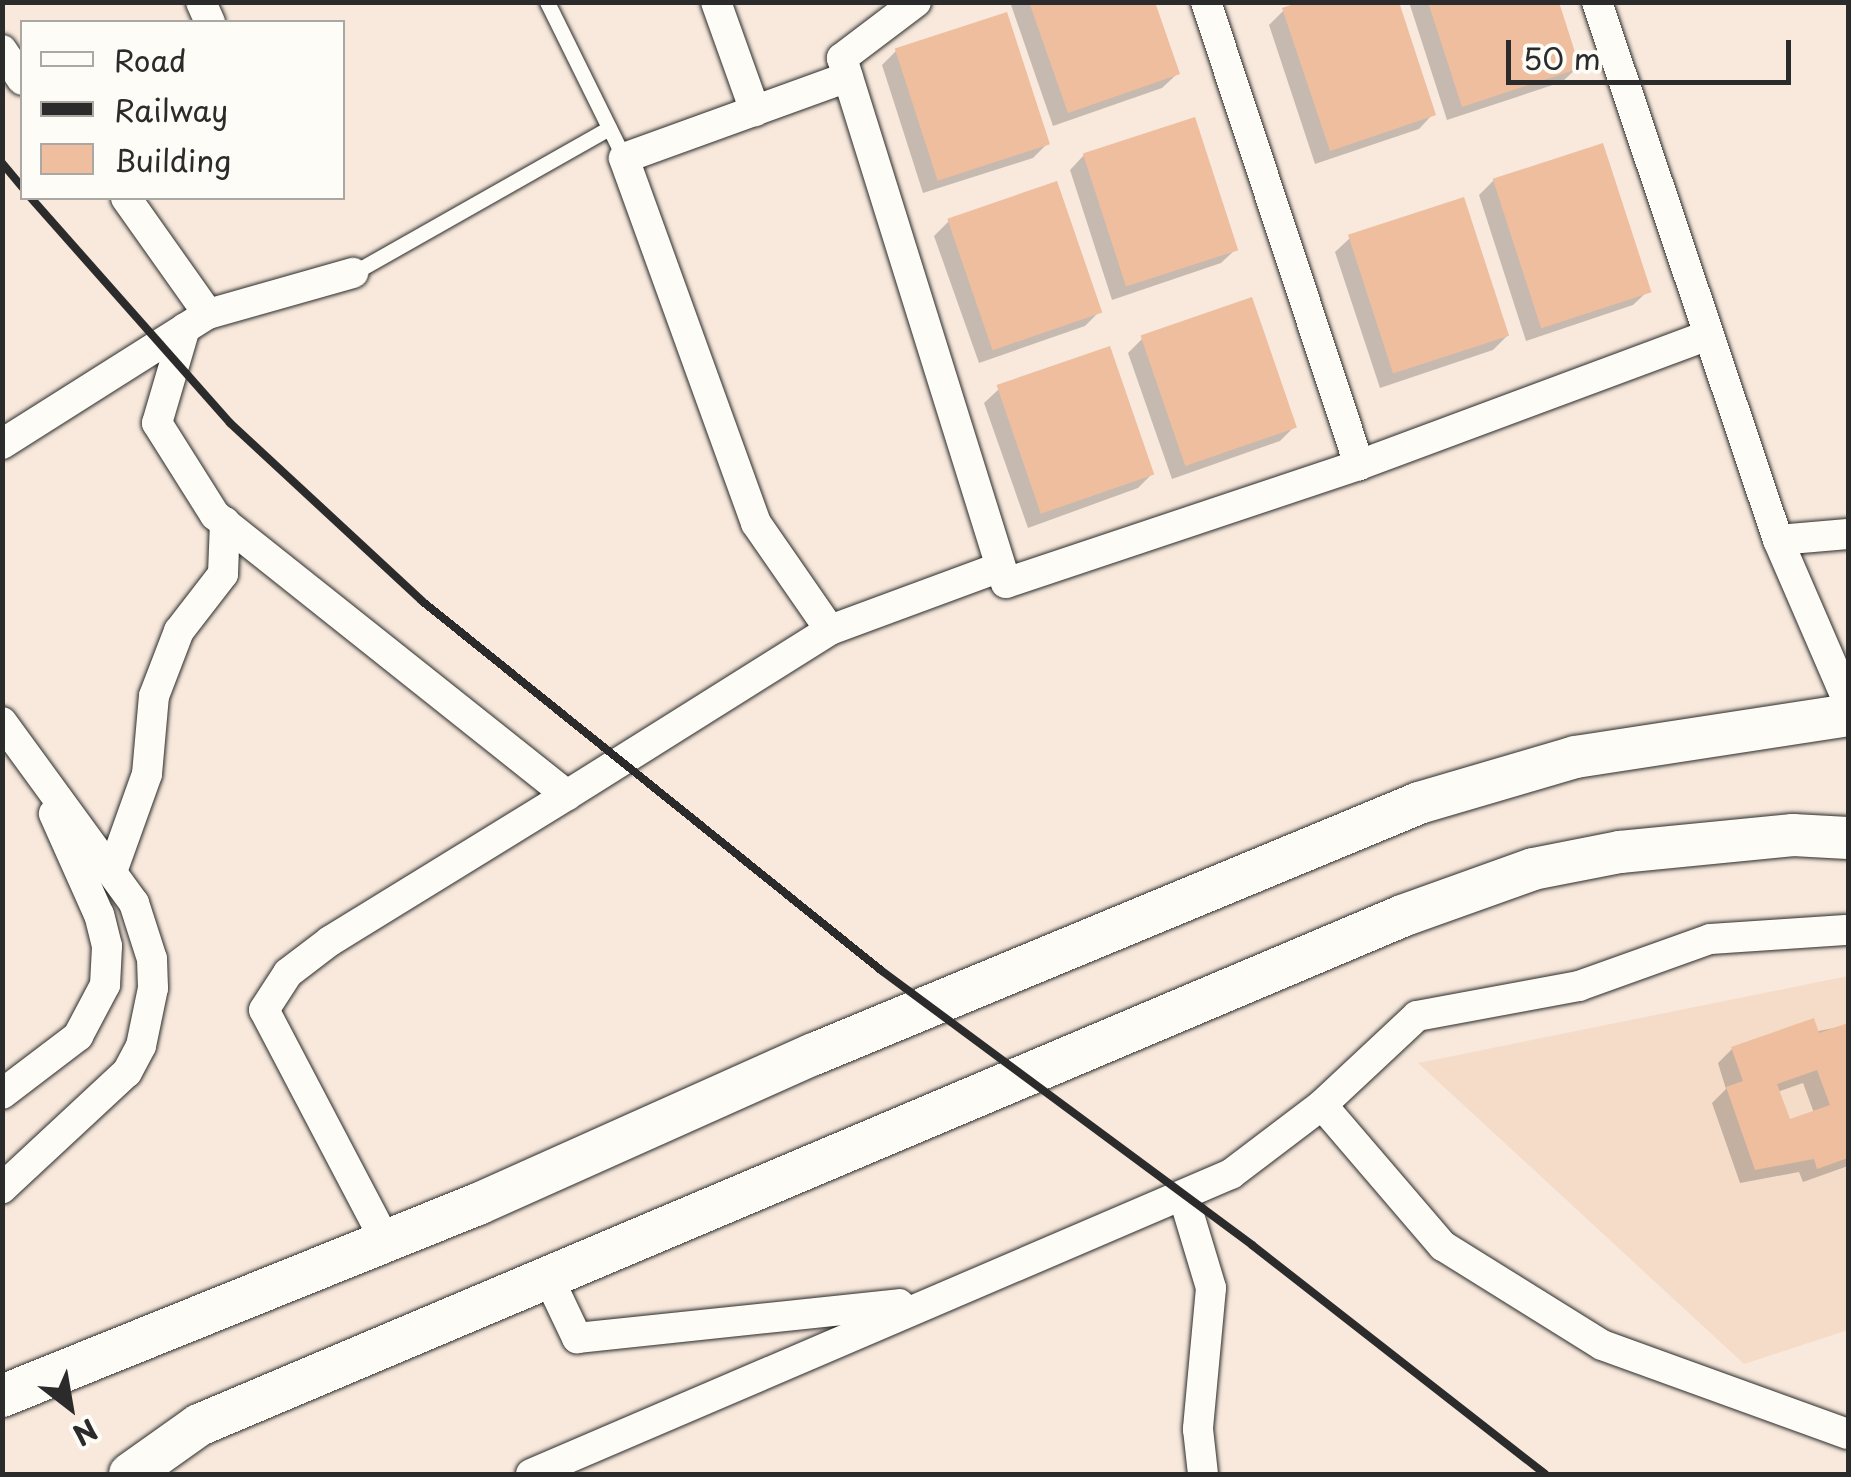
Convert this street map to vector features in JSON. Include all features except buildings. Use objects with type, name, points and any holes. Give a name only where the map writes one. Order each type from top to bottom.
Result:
[{"type":"main road","points":[[2,1396],[386,1242],[832,1046],[1419,804],[1574,757],[1848,715]]},
{"type":"main road","points":[[130,1474],[199,1424],[1402,916],[1533,870],[1704,842],[1848,838]]},
{"type":"street","points":[[716,2],[755,111]]},
{"type":"street","points":[[916,2],[842,58],[1006,584],[1360,465],[1709,335]]},
{"type":"street","points":[[1206,2],[1360,465]]},
{"type":"street","points":[[1597,2],[1778,540],[1848,702]]},
{"type":"street","points":[[2,50],[20,77]]},
{"type":"street","points":[[830,630],[756,523],[624,158],[848,77]]},
{"type":"street","points":[[127,200],[196,321]]},
{"type":"street","points":[[2,444],[196,321],[354,273]]},
{"type":"street","points":[[196,321],[158,423],[224,522],[567,795]]},
{"type":"street","points":[[113,869],[147,774],[154,696],[179,632],[223,574],[224,522]]},
{"type":"street","points":[[1778,540],[1848,534]]},
{"type":"street","points":[[386,1242],[264,1010],[288,972],[330,941],[830,630],[1000,567]]},
{"type":"street","points":[[2,722],[36,774],[113,869],[134,902],[152,959],[149,1018],[140,1046],[94,1108],[2,1188]]},
{"type":"street","points":[[2,1094],[78,1036],[98,1003],[107,966],[98,916],[36,774]]},
{"type":"street","points":[[531,1474],[927,1301],[1231,1174],[1322,1104],[1417,1016],[1578,986],[1710,939],[1847,927]]},
{"type":"street","points":[[1322,1104],[1443,1246],[1602,1345],[1837,1430],[1848,1458]]},
{"type":"street","points":[[1184,1195],[1210,1288],[1198,1429],[1203,1474]]},
{"type":"street","points":[[548,1277],[577,1338],[927,1301]]},
{"type":"lane","points":[[547,2],[624,158]]},
{"type":"lane","points":[[354,273],[609,128]]},
{"type":"shaded area","points":[[1848,976],[1848,1330],[1744,1364],[1418,1063]]},
{"type":"railway","points":[[2,163],[20,185]]},
{"type":"railway","points":[[33,200],[230,423],[422,601],[882,971],[1252,1245],[1545,1474]]}]
